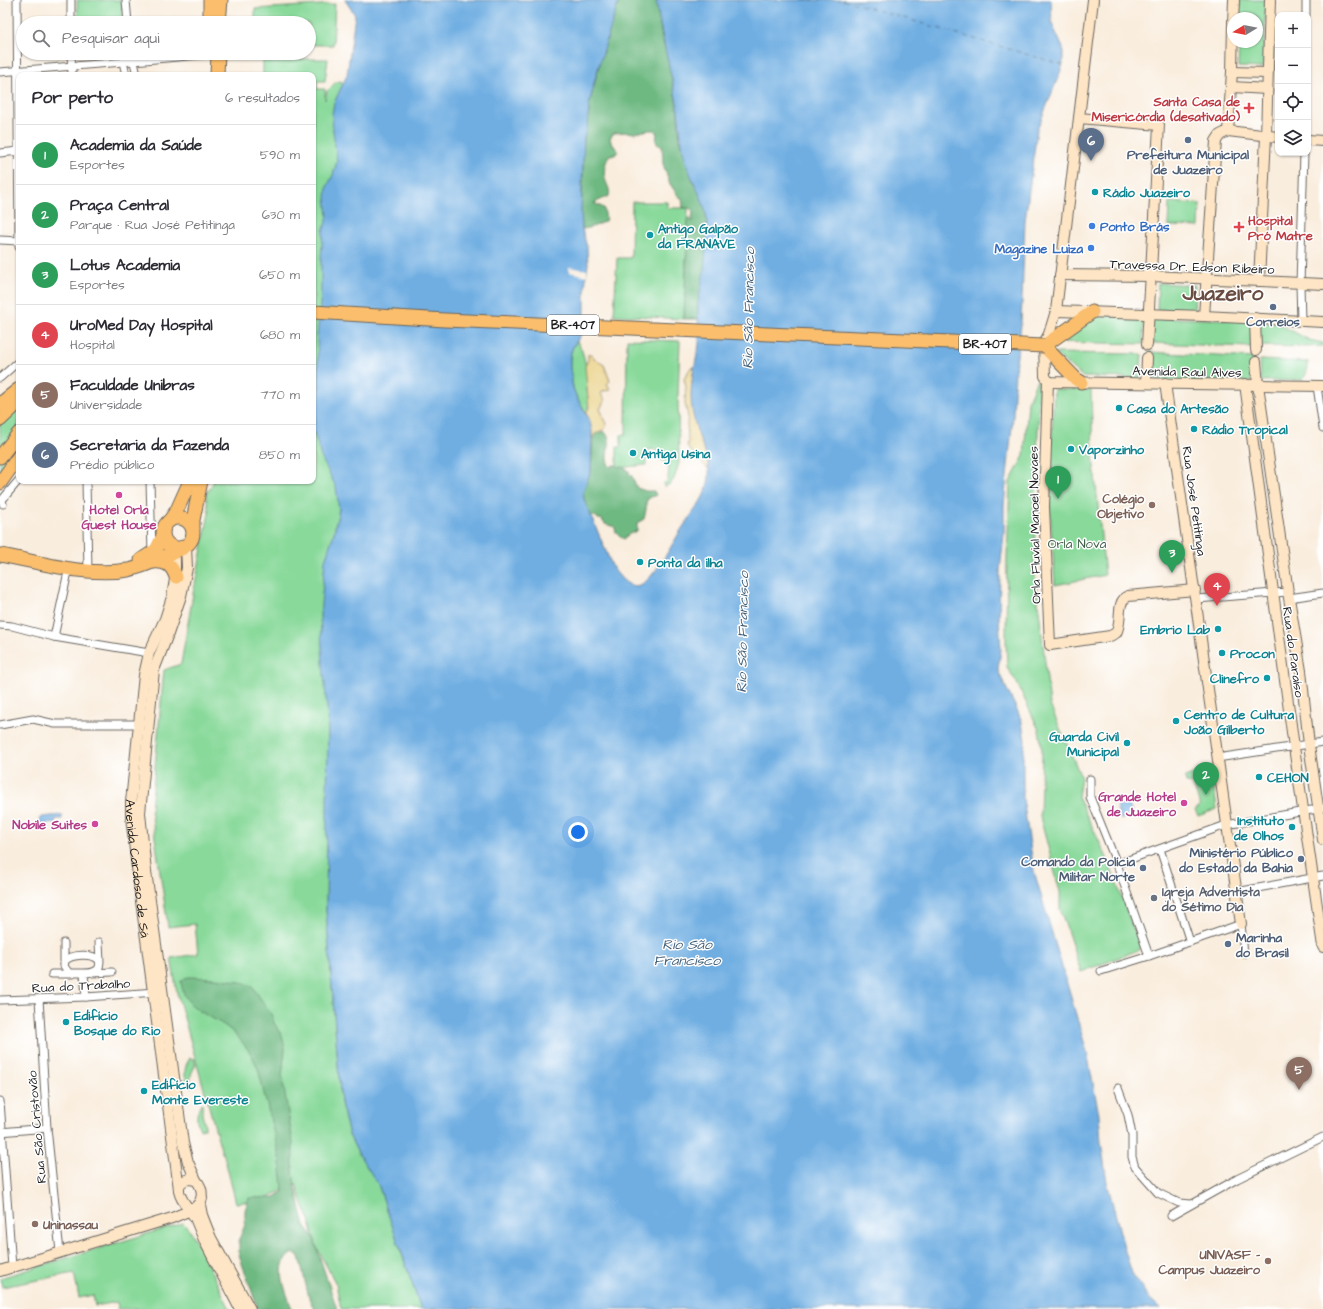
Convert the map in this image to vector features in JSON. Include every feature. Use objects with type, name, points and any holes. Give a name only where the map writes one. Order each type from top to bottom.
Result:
[{"type":"highway","points":[[210,0],[210,16]]},
{"type":"highway","points":[[220,16],[221,0]]},
{"type":"highway","points":[[210,72],[212,60]]},
{"type":"highway","points":[[214,60],[216,72]]},
{"type":"highway","name":"BR-407","points":[[316,312],[445,320],[833,336],[847,331],[916,333],[927,341],[1044,345]]},
{"type":"highway","points":[[1079,381],[1044,345],[1087,315]]},
{"type":"highway","points":[[0,404],[16,391]]},
{"type":"highway","points":[[0,420],[16,405]]},
{"type":"highway","points":[[0,457],[16,437]]},
{"type":"highway","points":[[0,483],[16,460]]},
{"type":"highway","points":[[174,545],[164,527],[177,510],[189,484]]},
{"type":"highway","points":[[152,558],[156,550],[192,539],[193,517],[200,484]]},
{"type":"highway","points":[[170,520],[174,518],[184,519],[188,521],[193,529]]},
{"type":"highway","points":[[0,555],[70,566],[115,571],[129,570],[174,545]]},
{"type":"highway","points":[[0,549],[70,566]]},
{"type":"highway","points":[[152,558],[169,565],[176,577]]},
{"type":"street","points":[[17,0],[17,16]]},
{"type":"street","points":[[70,0],[71,16]]},
{"type":"street","points":[[126,0],[127,16]]},
{"type":"street","points":[[1044,345],[1056,312],[1094,0]]},
{"type":"street","points":[[1233,12],[1234,0]]},
{"type":"street","points":[[1259,281],[1266,136],[1270,0]]},
{"type":"street","points":[[1306,0],[1306,12]]},
{"type":"street","points":[[1228,131],[1232,87],[1232,48]]},
{"type":"street","points":[[18,60],[18,70]]},
{"type":"street","points":[[71,60],[72,72]]},
{"type":"street","points":[[0,72],[134,60],[136,72]]},
{"type":"street","points":[[123,62],[125,72]]},
{"type":"street","points":[[1232,72],[1267,73]]},
{"type":"street","points":[[1232,87],[1267,89]]},
{"type":"street","points":[[1079,118],[1159,125],[1147,345]]},
{"type":"street","points":[[1204,316],[1216,141],[1220,135],[1228,131],[1275,137]]},
{"type":"street","points":[[1311,140],[1323,142]]},
{"type":"street","points":[[0,153],[16,151]]},
{"type":"street","points":[[1301,321],[1300,284],[1304,156]]},
{"type":"street","points":[[0,240],[16,241]]},
{"type":"street","name":"Travessa Dr. Edson Ribeiro","points":[[1060,275],[1150,276],[1323,284]]},
{"type":"street","points":[[1056,312],[1087,315],[1204,316],[1323,322]]},
{"type":"street","points":[[1255,318],[1256,350]]},
{"type":"street","name":"Orla Fluvial Manoel Novaes","points":[[1044,345],[1045,376],[1049,382],[1044,507],[1050,645],[1110,636],[1116,633],[1120,623],[1122,600],[1128,596],[1195,595]]},
{"type":"street","points":[[1146,383],[1147,358]]},
{"type":"street","name":"Rua do Paraíso","points":[[1256,362],[1258,385],[1300,671],[1309,745],[1321,809],[1323,840]]},
{"type":"street","points":[[0,378],[16,364]]},
{"type":"street","name":"Avenida Raul Alves","points":[[1049,382],[1079,381],[1320,386]]},
{"type":"street","name":"Rua José Petitinga","points":[[1166,383],[1244,954]]},
{"type":"street","name":"Rua do Paraíso","points":[[1245,384],[1272,593],[1303,812],[1318,877],[1323,947]]},
{"type":"street","points":[[1320,386],[1323,428]]},
{"type":"street","points":[[3,504],[2,500],[16,484]]},
{"type":"street","points":[[86,484],[88,567]]},
{"type":"street","points":[[150,484],[152,558]]},
{"type":"street","name":"Avenida Cardoso de Sá","points":[[174,545],[176,577],[172,597],[165,619],[149,653],[144,675],[131,802],[131,817],[183,1143],[188,1162],[196,1180]]},
{"type":"street","name":"Avenida Cardoso de Sá","points":[[174,545],[187,568],[181,596],[154,670],[140,799],[142,833],[179,1189]]},
{"type":"street","points":[[54,637],[70,566]]},
{"type":"street","points":[[1195,595],[1272,593],[1288,595],[1323,593]]},
{"type":"street","points":[[0,625],[12,626],[54,637],[149,653]]},
{"type":"street","points":[[1283,673],[1300,671]]},
{"type":"street","points":[[0,725],[34,719],[55,724],[139,724]]},
{"type":"street","points":[[1217,758],[1323,742]]},
{"type":"street","points":[[1090,779],[1090,797],[1117,864],[1149,956]]},
{"type":"street","points":[[1117,864],[1226,825],[1321,809]]},
{"type":"street","points":[[1160,849],[1190,942]]},
{"type":"street","points":[[1236,892],[1318,877]]},
{"type":"street","points":[[1101,971],[1241,924]]},
{"type":"street","points":[[93,973],[97,970],[100,963],[99,942]]},
{"type":"street","points":[[64,944],[64,966],[68,972],[74,974]]},
{"type":"street","points":[[64,966],[67,959],[71,957],[92,956],[97,958],[100,963]]},
{"type":"street","points":[[52,974],[112,972]]},
{"type":"street","points":[[84,973],[86,997]]},
{"type":"street","name":"Rua do Trabalho","points":[[0,1000],[86,997],[158,992]]},
{"type":"street","name":"Rua São Cristovão","points":[[39,999],[48,1128],[60,1252]]},
{"type":"street","points":[[1118,1088],[1126,1108],[1132,1135],[1132,1158],[1135,1167],[1158,1193],[1179,1203],[1191,1204]]},
{"type":"street","points":[[0,1101],[1,1132],[12,1267]]},
{"type":"street","points":[[1,1132],[48,1128]]},
{"type":"street","points":[[1170,1216],[1237,1179],[1323,1137]]},
{"type":"street","points":[[240,1309],[204,1242],[194,1218],[180,1197],[179,1189],[182,1182],[185,1180],[196,1180],[202,1189],[200,1205],[202,1215],[212,1238],[250,1309]]},
{"type":"street","points":[[0,1271],[180,1215],[186,1212],[188,1208],[195,1207],[200,1203],[202,1198]]},
{"type":"green space","points":[[77,0],[121,0],[122,16],[78,16]]},
{"type":"green space","points":[[619,0],[656,0],[662,38],[668,59],[677,105],[680,139],[693,181],[704,203],[707,222],[705,270],[698,307],[698,319],[684,319],[688,217],[692,222],[693,210],[683,208],[682,198],[679,197],[670,184],[663,164],[662,145],[658,145],[656,141],[657,133],[655,130],[634,133],[614,133],[610,138],[611,142],[618,151],[615,155],[609,155],[605,166],[604,175],[609,189],[609,196],[594,203],[604,208],[606,220],[595,226],[582,229],[581,212],[584,137],[589,116],[589,106],[600,62]]},
{"type":"green space","points":[[1240,0],[1266,0],[1263,68],[1238,67],[1239,48],[1263,48],[1263,12],[1240,12]]},
{"type":"green space","points":[[335,4],[333,45],[316,45],[316,16],[255,16],[255,9]]},
{"type":"green space","points":[[328,59],[325,81],[317,81],[317,89],[325,89],[325,100],[327,91],[336,82],[341,81],[347,86],[339,509],[334,533],[326,910],[341,1103],[349,1135],[358,1153],[378,1184],[421,1309],[341,1309],[336,1284],[317,1248],[308,1216],[296,1183],[261,1200],[236,1203],[224,1155],[222,1153],[177,993],[171,958],[198,954],[195,924],[168,927],[151,810],[164,670],[181,664],[209,513],[206,495],[212,484],[316,484],[316,72],[263,72],[263,60]]},
{"type":"green space","points":[[632,202],[667,202],[667,208],[688,208],[684,319],[614,315],[617,258],[631,258]]},
{"type":"green space","points":[[1169,202],[1200,204],[1199,227],[1168,226]]},
{"type":"green space","points":[[1158,283],[1195,285],[1194,312],[1157,310]]},
{"type":"green space","points":[[1091,315],[1144,317],[1143,344],[1055,342]]},
{"type":"green space","points":[[1155,319],[1252,320],[1251,347],[1151,343],[1152,325]]},
{"type":"green space","points":[[1259,321],[1277,323],[1309,340],[1323,343],[1323,346],[1258,346]]},
{"type":"green space","points":[[627,339],[680,341],[678,396],[679,463],[674,479],[670,484],[664,487],[664,483],[666,483],[668,479],[669,468],[660,459],[659,453],[653,449],[646,451],[646,465],[617,468],[617,447],[621,447],[621,435],[626,434]]},
{"type":"green space","points":[[577,341],[584,358],[586,370],[589,404],[586,413],[575,394],[571,376],[570,357]]},
{"type":"green space","points":[[1149,352],[1253,358],[1251,382],[1157,380],[1149,371]]},
{"type":"green space","points":[[1054,353],[1142,354],[1140,378],[1083,377]]},
{"type":"green space","points":[[1260,360],[1308,362],[1306,374],[1302,380],[1261,381]]},
{"type":"green space","points":[[1038,377],[1039,395],[1034,567],[1050,705],[1081,777],[1078,797],[1108,860],[1141,949],[1081,972],[1060,909],[1060,892],[1040,817],[1042,750],[1039,730],[1017,683],[1007,667],[1007,557],[1010,482],[1024,456],[1028,401]]},
{"type":"green space","name":"Orla Nova","points":[[1054,389],[1091,390],[1093,456],[1105,575],[1055,585],[1050,509]]},
{"type":"green space","points":[[16,394],[16,456],[0,479],[0,407]]},
{"type":"green space","points":[[605,432],[608,437],[609,445],[607,457],[610,467],[617,465],[618,467],[622,467],[629,471],[629,474],[632,476],[637,488],[646,491],[654,491],[656,495],[649,498],[646,502],[644,519],[637,523],[637,531],[629,534],[624,539],[617,534],[615,527],[605,524],[601,519],[598,519],[595,516],[591,516],[583,496],[583,492],[591,471],[593,438],[595,434]]},
{"type":"green space","points":[[1211,767],[1217,809],[1198,816],[1195,810],[1200,806],[1193,784],[1186,783],[1185,777]]},
{"type":"green space","points":[[189,977],[237,981],[252,986],[271,1014],[274,1023],[282,1035],[285,1049],[282,1076],[293,1143],[293,1172],[295,1185],[305,1225],[314,1238],[337,1309],[314,1309],[309,1298],[300,1260],[298,1255],[293,1253],[283,1264],[282,1271],[292,1309],[258,1309],[239,1255],[239,1239],[245,1225],[245,1210],[249,1198],[275,1197],[283,1192],[277,1148],[261,1080],[250,1052],[238,1037],[228,1028],[198,1010],[187,999],[183,991],[181,981]]},
{"type":"green space","points":[[190,1058],[194,1059],[195,1064],[191,1077],[191,1088],[185,1077],[186,1066]]},
{"type":"green space","points":[[202,1103],[202,1114],[205,1128],[200,1129],[197,1123],[197,1116],[198,1109]]},
{"type":"green space","points":[[183,1223],[190,1230],[230,1309],[118,1309],[117,1302],[95,1306],[93,1295],[79,1298],[74,1273],[2,1287],[0,1278]]},
{"type":"sand","points":[[588,354],[591,354],[595,359],[604,365],[610,381],[607,384],[611,390],[603,391],[601,394],[605,400],[600,409],[607,424],[605,429],[595,434],[593,438],[589,419],[586,413],[589,408],[585,366],[588,360]]},
{"type":"sand","points":[[691,367],[694,367],[692,392],[694,416],[709,469],[689,450],[687,444],[688,416],[685,404],[686,386],[684,379]]},
{"type":"water","name":"Rio São Francisco","points":[[345,0],[619,0],[595,79],[589,106],[587,129],[584,137],[581,212],[582,229],[587,247],[588,264],[585,287],[585,322],[582,334],[574,345],[570,354],[570,368],[573,388],[589,419],[592,430],[591,471],[583,492],[584,499],[613,568],[621,578],[630,585],[635,586],[645,582],[663,560],[702,499],[706,490],[709,472],[707,458],[694,420],[691,396],[692,378],[699,345],[698,304],[705,262],[706,214],[701,198],[687,166],[683,151],[677,103],[656,0],[1051,0],[1052,24],[1063,48],[1063,65],[1037,130],[1025,221],[1021,325],[1015,371],[1013,417],[1004,505],[1004,534],[1000,570],[999,618],[1001,650],[998,669],[1022,722],[1025,741],[1023,757],[1023,799],[1034,871],[1087,1052],[1099,1115],[1101,1142],[1107,1182],[1132,1273],[1149,1298],[1161,1309],[421,1309],[378,1184],[358,1153],[349,1135],[341,1103],[326,910],[328,719],[320,616],[325,560],[334,533],[339,509],[336,487],[321,457],[316,439],[316,410],[319,391],[317,337],[321,294],[323,231],[328,216],[326,198],[327,187],[333,175],[337,161],[332,114],[334,103],[347,75],[355,15]]},
{"type":"water","points":[[1129,804],[1132,813],[1121,820],[1116,806]]},
{"type":"water","points":[[62,815],[62,819],[56,819],[55,823],[45,824],[42,828],[40,825],[39,820],[41,817]]},
{"type":"pier","points":[[569,267],[587,270],[587,276],[569,272]]},
{"type":"ferry route","points":[[843,0],[1063,65]]},
{"type":"place","name":"Santa Casa de Misericórdia (desativado)","points":[[1249,108]]},
{"type":"place","name":"Prefeitura Municipal de Juazeiro","points":[[1188,140]]},
{"type":"place","name":"Secretaria da Fazenda","points":[[1091,161]]},
{"type":"place","name":"Rádio Juazeiro","points":[[1095,192]]},
{"type":"place","name":"Ponto Brás","points":[[1092,226]]},
{"type":"place","name":"Hospital Pró Matre","points":[[1239,227]]},
{"type":"place","name":"Antigo Galpão da FRANAVE","points":[[650,235]]},
{"type":"place","name":"Magazine Luiza","points":[[1091,248]]},
{"type":"place","name":"Correios","points":[[1273,307]]},
{"type":"place","name":"Casa do Artesão","points":[[1119,408]]},
{"type":"place","name":"Rádio Tropical","points":[[1194,429]]},
{"type":"place","name":"Vaporzinho","points":[[1071,449]]},
{"type":"place","name":"Antiga Usina","points":[[633,453]]},
{"type":"place","name":"Hotel Orla Guest House","points":[[119,495]]},
{"type":"place","name":"Academia da Saúde","points":[[1058,499]]},
{"type":"place","name":"Colégio Objetivo","points":[[1152,505]]},
{"type":"place","name":"Ponta da ilha","points":[[640,562]]},
{"type":"place","name":"Lotus Academia","points":[[1172,573]]},
{"type":"place","name":"UroMed Day Hospital","points":[[1217,606]]},
{"type":"place","name":"Embrio Lab","points":[[1218,629]]},
{"type":"place","name":"Procon","points":[[1222,653]]},
{"type":"place","name":"Clinefro","points":[[1267,678]]},
{"type":"place","name":"Centro de Cultura João Gilberto","points":[[1176,721]]},
{"type":"place","name":"Guarda Civil Municipal","points":[[1127,743]]},
{"type":"place","name":"CEHON","points":[[1259,777]]},
{"type":"place","name":"Praça Central","points":[[1206,795]]},
{"type":"place","name":"Grande Hotel de Juazeiro","points":[[1184,803]]},
{"type":"place","name":"Nobile Suites","points":[[95,824]]},
{"type":"place","name":"Instituto de Olhos","points":[[1292,827]]},
{"type":"place","name":"Ministério Público do Estado da Bahia","points":[[1301,859]]},
{"type":"place","name":"Comando da Polícia Militar Norte","points":[[1143,868]]},
{"type":"place","name":"Igreja Adventista do Sétimo Dia","points":[[1154,898]]},
{"type":"place","name":"Marinha do Brasil","points":[[1228,944]]},
{"type":"place","name":"Edifício Bosque do Rio","points":[[66,1022]]},
{"type":"place","name":"Faculdade Unibras","points":[[1299,1090]]},
{"type":"place","name":"Edifício Monte Evereste","points":[[144,1091]]},
{"type":"place","name":"Uninassau","points":[[35,1224]]},
{"type":"place","name":"UNIVASF - Campus Juazeiro","points":[[1268,1261]]},
{"type":"district","name":"Juazeiro","points":[[1223,293]]}]
